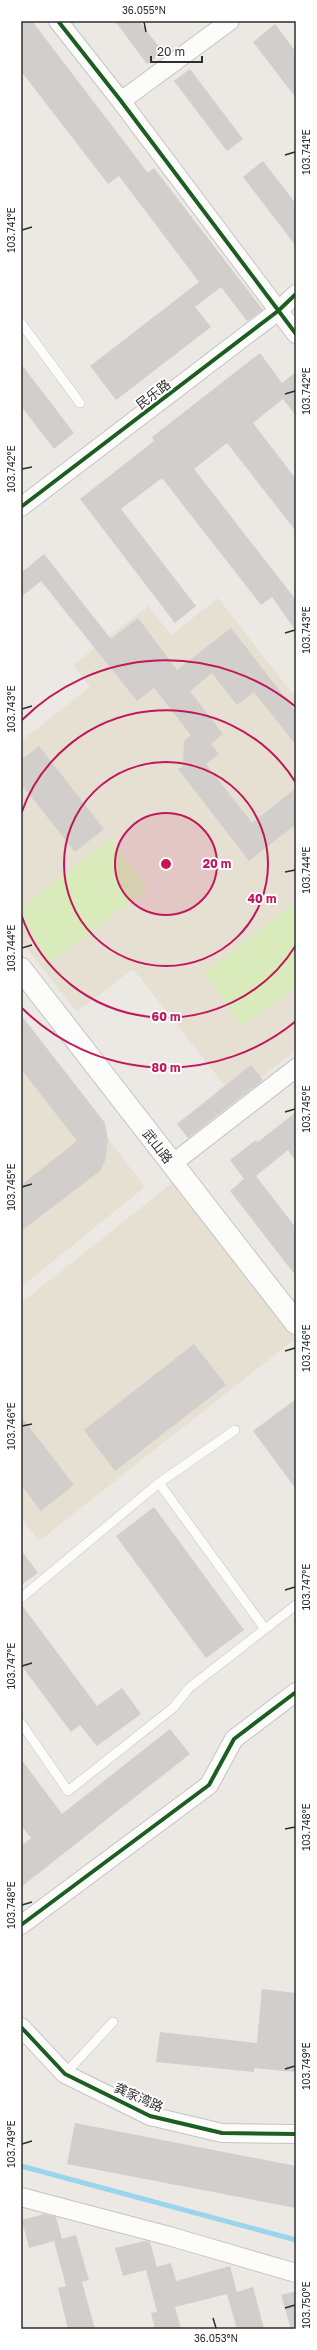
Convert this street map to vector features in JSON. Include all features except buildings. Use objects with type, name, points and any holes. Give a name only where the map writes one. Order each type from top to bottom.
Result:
[{"type":"main road","name":"武山路","points":[[21,969],[296,1322]]},
{"type":"street","points":[[58,21],[121,101],[296,334]]},
{"type":"street","points":[[121,101],[230,21]]},
{"type":"street","name":"民乐路","points":[[21,507],[278,311],[296,294]]},
{"type":"street","points":[[172,1164],[296,1068]]},
{"type":"street","points":[[21,1925],[209,1785],[234,1739],[296,1692]]},
{"type":"street","name":"龚家湾路","points":[[21,2027],[66,2074],[150,2116],[222,2133],[296,2134]]},
{"type":"street","points":[[21,2197],[169,2236],[296,2273]]},
{"type":"lane","points":[[21,323],[80,403]]},
{"type":"lane","points":[[21,1598],[159,1483],[235,1430]]},
{"type":"lane","points":[[159,1483],[265,1629]]},
{"type":"lane","points":[[21,1723],[68,1791],[173,1708],[189,1688],[296,1605]]},
{"type":"lane","points":[[66,2074],[113,2022]]},
{"type":"shaded area","points":[[218,598],[296,698],[296,1050],[235,1099],[133,969],[77,1012],[21,941],[21,741],[90,687],[73,665],[148,606],[171,635]]},
{"type":"shaded area","points":[[21,1025],[145,1187],[21,1287]]},
{"type":"shaded area","points":[[172,1183],[295,1339],[39,1541],[21,1518],[21,1303]]},
{"type":"green space","points":[[111,839],[148,889],[51,962],[21,922],[21,907]]},
{"type":"green space","points":[[296,902],[296,986],[243,1026],[204,973]]},
{"type":"waterway","points":[[21,2166],[296,2240]]},
{"type":"cycle path","points":[[58,21],[121,101],[296,334]]},
{"type":"cycle path","points":[[21,507],[278,311],[296,294]]},
{"type":"cycle path","points":[[21,1925],[209,1785],[234,1739],[296,1692]]},
{"type":"cycle path","points":[[21,2027],[65,2074],[150,2116],[222,2133],[296,2134]]}]
